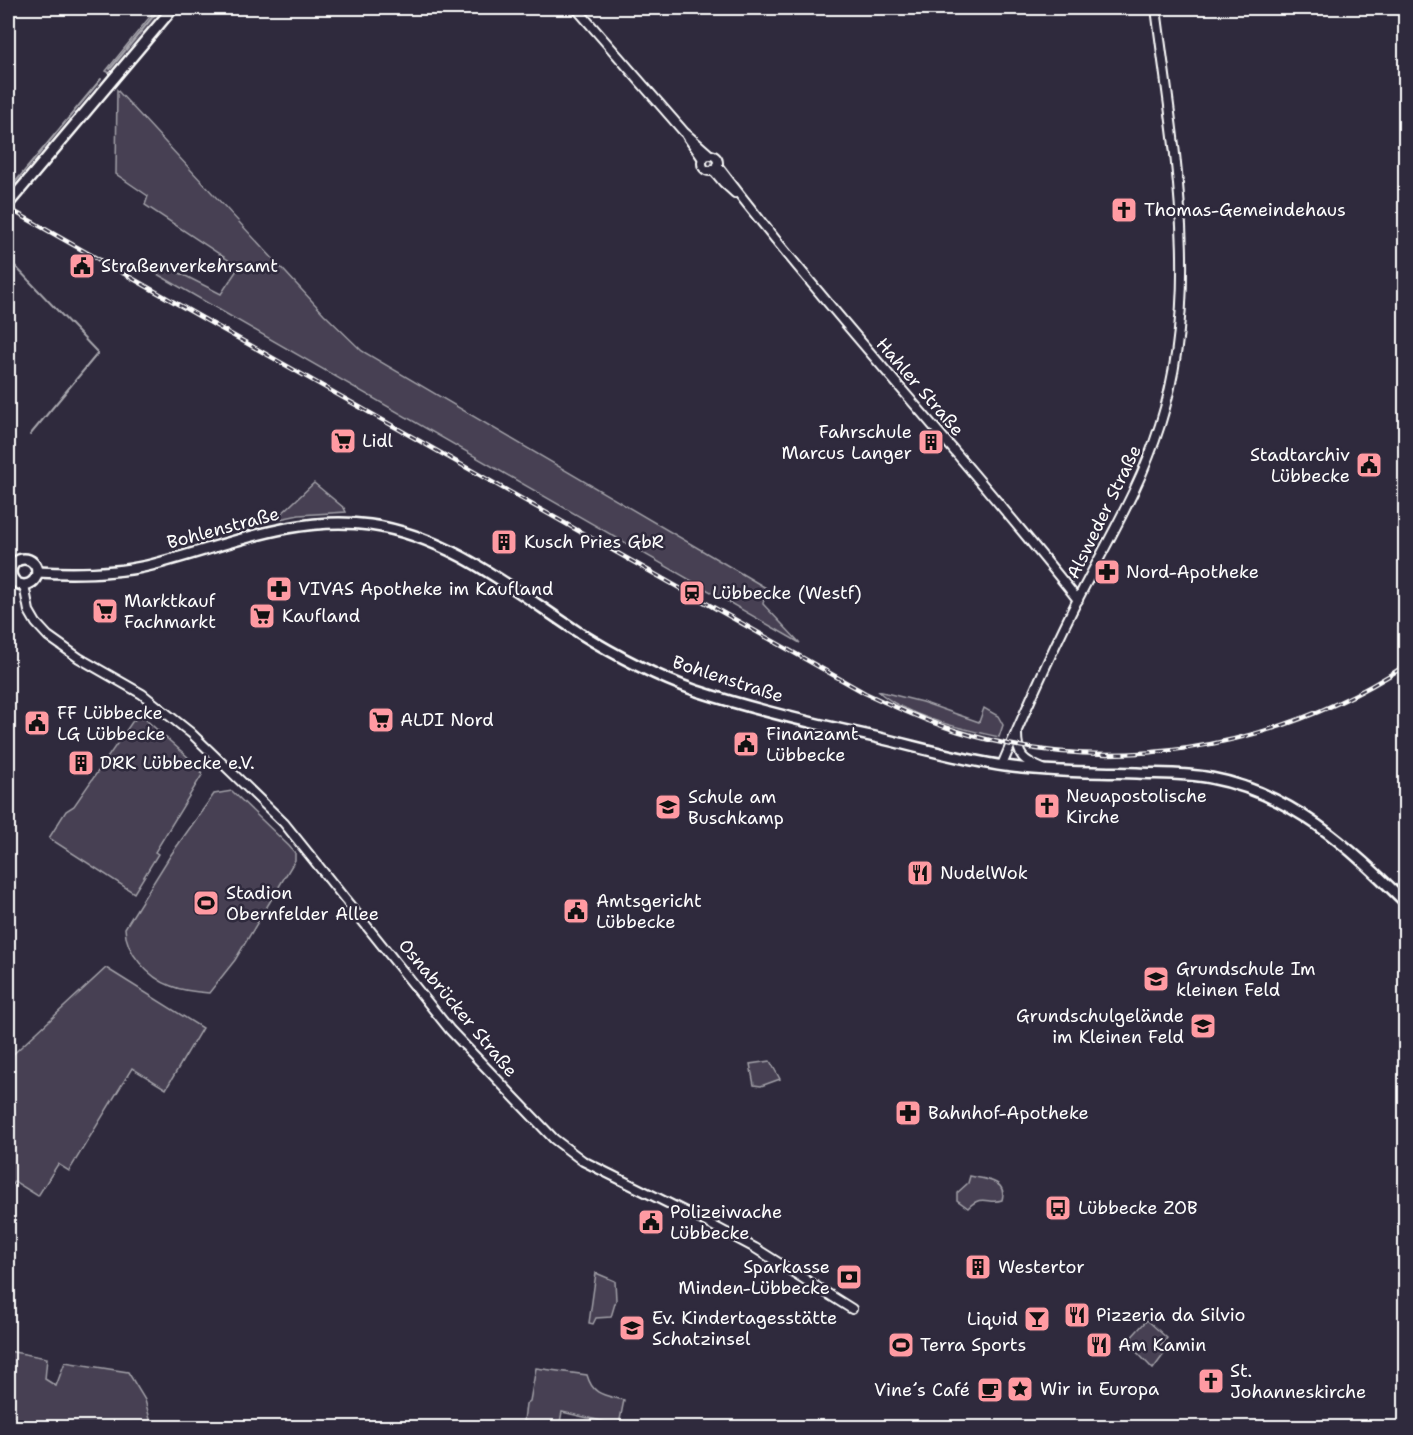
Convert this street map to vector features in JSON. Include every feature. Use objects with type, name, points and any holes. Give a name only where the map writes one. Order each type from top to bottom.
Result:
[{"type":"main road","points":[[8,204],[173,8]]},
{"type":"main road","name":"Bohlenstraße","points":[[37,572],[107,572],[144,566],[275,529],[341,524],[368,525],[389,529],[432,543],[459,555],[612,652],[645,669],[693,689],[741,705],[1002,765],[1048,771],[1203,777],[1254,790],[1298,811],[1327,831],[1406,903]]},
{"type":"main road","points":[[26,559],[35,565],[37,572],[35,580],[24,585],[16,583],[11,576],[10,562],[26,559]]},
{"type":"street","points":[[576,8],[707,157],[716,158],[715,167],[705,168],[707,157]]},
{"type":"street","name":"Alsweder Straße","points":[[1002,765],[1078,600],[1148,459],[1161,423],[1177,349],[1182,305],[1182,237],[1156,8]]},
{"type":"street","name":"Hahler Straße","points":[[715,167],[1019,526],[1078,600]]},
{"type":"street","name":"Osnabrücker Straße","points":[[24,585],[29,611],[48,636],[79,658],[142,694],[191,733],[284,823],[456,1036],[554,1138],[583,1161],[746,1243],[852,1309]]},
{"type":"street","points":[[1018,727],[1017,746],[1020,753],[1029,763],[1048,771]]},
{"type":"shaded area","points":[[157,8],[166,8],[112,74],[106,71]]},
{"type":"shaded area","points":[[117,90],[324,314],[362,351],[766,588],[763,604],[800,643],[157,274],[164,265],[221,294],[239,267],[145,205],[148,196],[116,174]]},
{"type":"shaded area","points":[[314,483],[346,512],[299,515],[275,520]]},
{"type":"shaded area","points":[[878,691],[922,702],[979,722],[984,708],[998,716],[1003,725],[999,737],[952,726],[903,708]]},
{"type":"shaded area","points":[[138,718],[145,719],[199,767],[202,775],[155,852],[158,854],[134,893],[49,838],[66,811],[74,806],[132,722]]},
{"type":"shaded area","name":"Stadion Obernfelder Allee","points":[[232,791],[289,846],[295,853],[295,860],[235,960],[209,993],[180,989],[155,977],[140,963],[129,946],[125,928],[170,856],[214,794]]},
{"type":"shaded area","points":[[106,968],[202,1028],[166,1089],[132,1068],[69,1171],[58,1164],[38,1196],[14,1181],[8,1195],[8,1059]]},
{"type":"shaded area","points":[[770,1061],[780,1079],[761,1086],[754,1085],[750,1064]]},
{"type":"shaded area","points":[[970,1176],[998,1184],[1002,1188],[1002,1200],[981,1200],[968,1208],[957,1200],[957,1193],[968,1183]]},
{"type":"shaded area","points":[[596,1273],[615,1281],[616,1300],[611,1317],[596,1318],[593,1324],[589,1323]]},
{"type":"shaded area","points":[[1147,1320],[1167,1338],[1158,1349],[1164,1354],[1153,1369],[1127,1342]]},
{"type":"shaded area","points":[[8,1351],[47,1358],[45,1379],[56,1386],[65,1362],[128,1372],[145,1400],[152,1427],[8,1427]]},
{"type":"shaded area","points":[[536,1368],[587,1375],[596,1391],[624,1400],[619,1425],[562,1412],[559,1427],[544,1427],[544,1425],[524,1421],[526,1404],[530,1401]]},
{"type":"waterway","points":[[110,69],[160,8]]},
{"type":"waterway","points":[[8,191],[101,79]]},
{"type":"waterway","points":[[14,265],[98,353],[30,435]]},
{"type":"railway","points":[[8,208],[865,693],[957,731],[1014,745],[1072,753],[1130,753],[1189,748],[1246,736],[1302,718],[1355,694],[1406,665]]},
{"type":"place","name":"Thomas-Gemeindehaus","points":[[1124,210]]},
{"type":"place","name":"Straßenverkehrsamt","points":[[82,266]]},
{"type":"place","name":"Lidl","points":[[343,441]]},
{"type":"place","name":"Fahrschule Marcus Langer","points":[[931,442]]},
{"type":"place","name":"Stadtarchiv Lübbecke","points":[[1369,465]]},
{"type":"place","name":"Kusch Pries GbR","points":[[504,542]]},
{"type":"place","name":"Nord-Apotheke","points":[[1107,572]]},
{"type":"place","name":"VIVAS Apotheke im Kaufland","points":[[279,589]]},
{"type":"place","name":"Lübbecke (Westf)","points":[[692,593]]},
{"type":"place","name":"Marktkauf Fachmarkt","points":[[105,611]]},
{"type":"place","name":"Kaufland","points":[[262,616]]},
{"type":"place","name":"ALDI Nord","points":[[381,720]]},
{"type":"place","name":"FF Lübbecke LG Lübbecke","points":[[37,723]]},
{"type":"place","name":"Finanzamt Lübbecke","points":[[746,744]]},
{"type":"place","name":"DRK Lübbecke e.V.","points":[[81,763]]},
{"type":"place","name":"Neuapostolische Kirche","points":[[1047,806]]},
{"type":"place","name":"Schule am Buschkamp","points":[[668,807]]},
{"type":"place","name":"NudelWok","points":[[920,873]]},
{"type":"place","name":"Stadion Obernfelder Allee","points":[[206,903]]},
{"type":"place","name":"Amtsgericht Lübbecke","points":[[576,911]]},
{"type":"place","name":"Grundschule Im kleinen Feld","points":[[1156,979]]},
{"type":"place","name":"Grundschulgelände im Kleinen Feld","points":[[1203,1026]]},
{"type":"place","name":"Bahnhof-Apotheke","points":[[908,1113]]},
{"type":"place","name":"Lübbecke ZOB","points":[[1058,1208]]},
{"type":"place","name":"Polizeiwache Lübbecke","points":[[651,1222]]},
{"type":"place","name":"Westertor","points":[[978,1267]]},
{"type":"place","name":"Sparkasse Minden-Lübbecke","points":[[849,1277]]},
{"type":"place","name":"Pizzeria da Silvio","points":[[1077,1315]]},
{"type":"place","name":"Liquid","points":[[1037,1319]]},
{"type":"place","name":"Ev. Kindertagesstätte Schatzinsel","points":[[632,1328]]},
{"type":"place","name":"Terra Sports","points":[[901,1345]]},
{"type":"place","name":"Am Kamin","points":[[1099,1345]]},
{"type":"place","name":"St. Johanneskirche","points":[[1211,1381]]},
{"type":"place","name":"Wir in Europa","points":[[1020,1389]]},
{"type":"place","name":"Vine´s Café","points":[[990,1390]]}]
